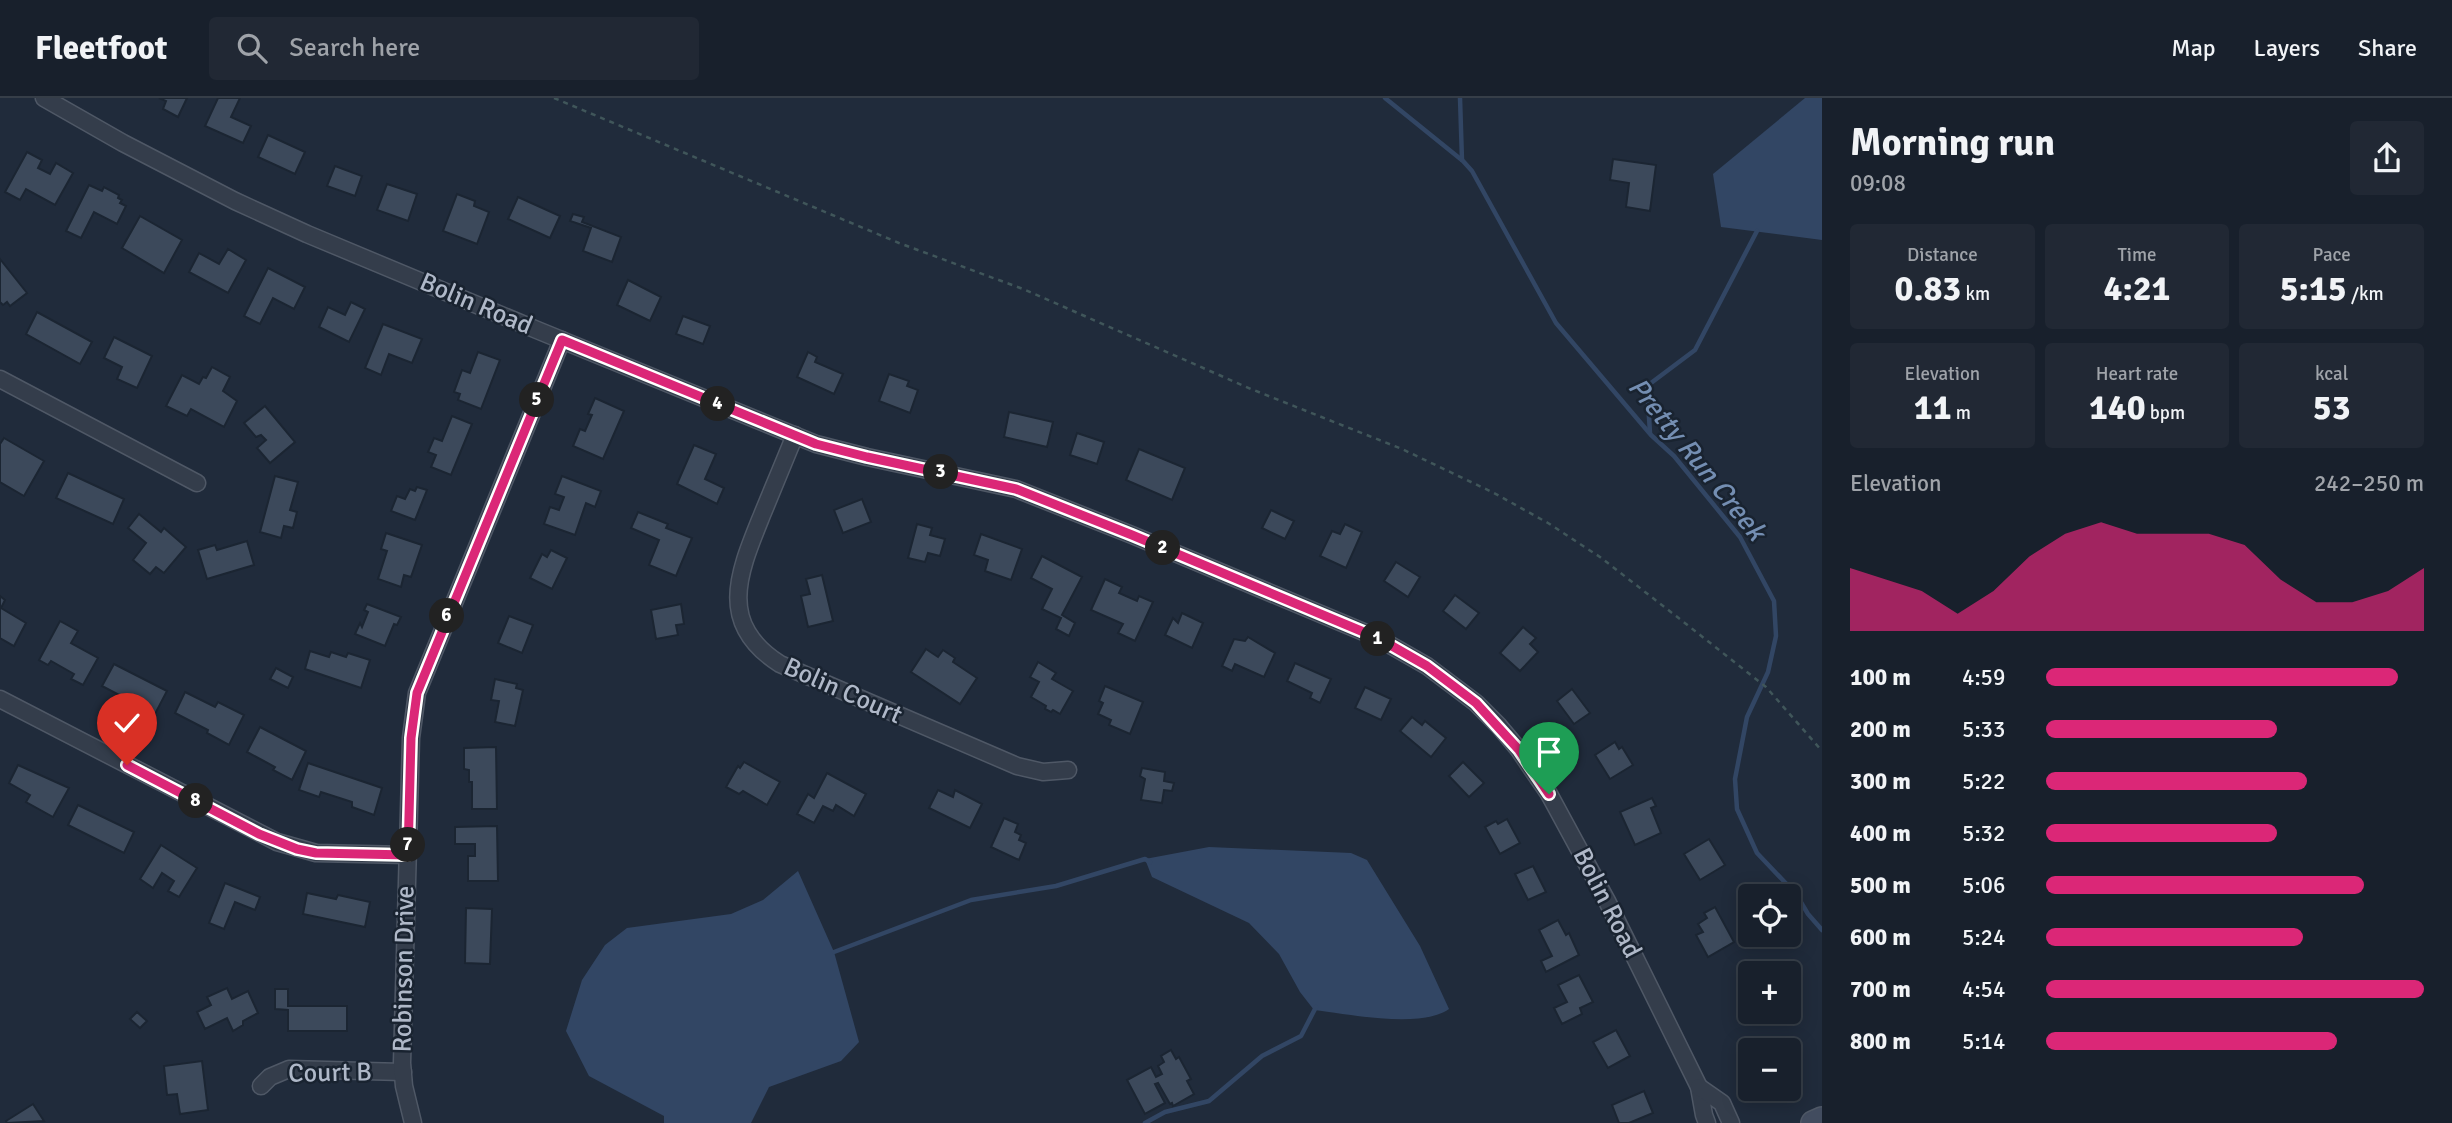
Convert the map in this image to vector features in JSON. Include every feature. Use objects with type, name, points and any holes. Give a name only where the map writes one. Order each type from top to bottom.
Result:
[{"type":"main road","points":[[1813,1123],[1822,1119]]},
{"type":"street","name":"Bolin Road","points":[[44,98],[181,174],[295,229],[562,340],[816,444],[1016,489],[1378,638],[1427,666],[1452,683],[1499,726],[1549,794],[1607,901],[1699,1087],[1707,1123]]},
{"type":"street","name":"Robinson Drive","points":[[413,1123],[403,1072],[411,738],[417,693],[562,340]]},
{"type":"street","points":[[0,379],[197,484]]},
{"type":"street","name":"Bolin Court","points":[[795,435],[739,573],[738,599],[741,616],[751,639],[759,649],[779,664],[1017,766],[1044,772],[1068,770]]},
{"type":"street","points":[[0,699],[277,842],[316,853],[408,855]]},
{"type":"street","name":"Court B","points":[[261,1086],[270,1077],[289,1069],[403,1072]]},
{"type":"street","name":"Bolin Road","points":[[1699,1087],[1722,1103],[1731,1123]]},
{"type":"path","points":[[554,98],[899,243],[1023,289],[1251,389],[1402,449],[1494,493],[1548,523],[1600,557],[1766,687],[1822,751]]},
{"type":"water","points":[[1805,98],[1822,98],[1822,240],[1721,227],[1713,174]]},
{"type":"water","points":[[1209,847],[1351,853],[1367,860],[1420,946],[1449,1009],[1437,1015],[1403,1019],[1314,1010],[1300,992],[1279,954],[1249,923],[1152,877],[1145,859]]},
{"type":"water","points":[[798,871],[834,952],[859,1042],[841,1061],[769,1087],[751,1123],[664,1123],[664,1116],[589,1076],[566,1031],[582,980],[605,945],[627,928],[731,914],[763,900]]},
{"type":"building","points":[[159,98],[187,98],[178,117],[163,109],[166,101]]},
{"type":"building","points":[[218,98],[240,98],[231,117],[251,126],[243,143],[205,126]]},
{"type":"building","points":[[268,135],[305,152],[295,174],[258,157]]},
{"type":"building","points":[[27,152],[42,160],[38,168],[50,174],[56,163],[73,173],[55,205],[26,189],[20,200],[5,192]]},
{"type":"building","points":[[1613,159],[1656,165],[1650,211],[1626,207],[1629,183],[1610,180]]},
{"type":"building","points":[[335,166],[362,176],[355,196],[327,186]]},
{"type":"building","points":[[387,184],[417,194],[408,221],[377,210]]},
{"type":"building","points":[[89,185],[102,191],[104,187],[119,195],[118,198],[122,200],[120,203],[126,206],[117,224],[94,212],[81,238],[66,231]]},
{"type":"building","points":[[457,194],[475,201],[474,206],[489,212],[477,244],[443,231]]},
{"type":"building","points":[[518,197],[560,216],[550,238],[508,219]]},
{"type":"building","points":[[573,214],[584,217],[582,222],[621,237],[612,262],[583,251],[591,228],[570,221]]},
{"type":"building","points":[[140,216],[182,240],[164,273],[122,248]]},
{"type":"building","points":[[228,249],[246,260],[228,293],[189,272],[199,253],[219,264]]},
{"type":"building","points":[[0,259],[27,293],[10,306],[7,302],[3,305],[0,302]]},
{"type":"building","points":[[268,268],[305,287],[294,309],[273,298],[260,324],[244,316]]},
{"type":"building","points":[[628,280],[661,297],[650,321],[617,305]]},
{"type":"building","points":[[351,302],[365,309],[349,342],[319,327],[328,307],[345,315]]},
{"type":"building","points":[[37,312],[92,342],[80,364],[26,334]]},
{"type":"building","points":[[683,316],[710,326],[703,344],[676,334]]},
{"type":"building","points":[[383,324],[422,339],[412,363],[389,354],[381,375],[365,368]]},
{"type":"building","points":[[114,337],[152,356],[137,388],[117,379],[122,367],[104,358]]},
{"type":"building","points":[[478,352],[500,360],[481,409],[458,400],[460,394],[454,392],[462,370],[470,373]]},
{"type":"building","points":[[808,352],[817,357],[815,362],[843,374],[834,394],[797,377]]},
{"type":"building","points":[[212,367],[230,377],[223,391],[237,401],[224,427],[191,409],[187,416],[166,406],[182,375],[199,384]]},
{"type":"building","points":[[889,374],[909,381],[907,386],[918,390],[910,413],[879,401]]},
{"type":"building","points":[[595,398],[624,411],[603,459],[573,446],[580,429],[585,431]]},
{"type":"building","points":[[265,406],[295,442],[270,463],[257,448],[266,440],[261,435],[256,437],[244,423]]},
{"type":"building","points":[[1009,412],[1053,422],[1047,447],[1004,437]]},
{"type":"building","points":[[452,416],[472,424],[451,475],[431,467],[436,455],[428,452],[434,438],[442,441]]},
{"type":"building","points":[[1077,433],[1104,442],[1097,464],[1070,455]]},
{"type":"building","points":[[4,438],[44,461],[24,496],[0,482],[0,444]]},
{"type":"building","points":[[694,445],[716,454],[705,479],[724,488],[717,504],[677,484]]},
{"type":"building","points":[[1139,449],[1185,468],[1172,500],[1126,480]]},
{"type":"building","points":[[68,473],[124,499],[113,524],[56,498]]},
{"type":"building","points":[[275,476],[298,482],[290,510],[297,512],[293,528],[284,526],[281,538],[260,532]]},
{"type":"building","points":[[562,476],[601,491],[595,507],[586,503],[575,535],[544,524],[550,507],[559,510],[564,497],[555,494]]},
{"type":"building","points":[[417,487],[427,490],[415,520],[391,511],[397,496],[405,499],[410,489],[415,491]]},
{"type":"building","points":[[862,499],[871,522],[843,533],[834,510]]},
{"type":"building","points":[[1271,510],[1294,521],[1285,539],[1262,528]]},
{"type":"building","points":[[638,512],[668,524],[666,528],[692,538],[676,576],[649,565],[659,540],[631,528]]},
{"type":"building","points":[[139,514],[161,532],[164,528],[186,547],[164,573],[156,567],[150,574],[133,560],[146,543],[128,528]]},
{"type":"building","points":[[917,524],[932,528],[930,535],[945,539],[940,556],[928,553],[925,562],[908,558]]},
{"type":"building","points":[[1345,524],[1362,532],[1346,568],[1320,556],[1332,531],[1340,534]]},
{"type":"building","points":[[386,533],[422,545],[411,577],[404,575],[401,587],[378,579],[387,551],[381,549]]},
{"type":"building","points":[[981,534],[1022,549],[1011,580],[985,571],[988,560],[974,555]]},
{"type":"building","points":[[247,541],[254,565],[207,579],[198,550],[215,545],[217,550]]},
{"type":"building","points":[[551,550],[567,558],[552,589],[530,578],[542,554],[547,557]]},
{"type":"building","points":[[1042,556],[1082,577],[1062,615],[1075,623],[1069,636],[1056,629],[1061,618],[1042,609],[1052,589],[1031,578]]},
{"type":"building","points":[[1396,562],[1420,577],[1408,597],[1384,581]]},
{"type":"building","points":[[822,575],[833,621],[808,627],[801,596],[810,594],[806,579]]},
{"type":"building","points":[[1105,579],[1122,587],[1119,593],[1137,601],[1139,596],[1153,602],[1135,641],[1118,633],[1123,624],[1091,610]]},
{"type":"building","points":[[1455,595],[1479,613],[1466,629],[1443,611]]},
{"type":"building","points":[[0,596],[5,600],[1,608],[26,623],[14,646],[0,638]]},
{"type":"building","points":[[367,604],[401,617],[397,625],[394,624],[385,646],[355,634],[360,623],[362,627],[368,612],[364,610]]},
{"type":"building","points":[[681,604],[684,624],[676,625],[678,635],[656,639],[651,610]]},
{"type":"building","points":[[1182,613],[1203,623],[1192,648],[1165,635],[1173,618],[1178,623]]},
{"type":"building","points":[[509,616],[533,625],[522,653],[498,643]]},
{"type":"building","points":[[60,621],[78,631],[71,643],[98,658],[83,685],[71,679],[74,674],[51,661],[48,665],[39,660]]},
{"type":"building","points":[[1523,627],[1536,638],[1530,644],[1538,652],[1520,671],[1500,653]]},
{"type":"building","points":[[1248,637],[1275,653],[1264,677],[1235,664],[1232,671],[1222,666],[1234,639],[1245,641]]},
{"type":"building","points":[[926,649],[938,657],[943,650],[955,658],[953,662],[977,678],[960,704],[911,672]]},
{"type":"building","points":[[310,651],[329,657],[331,652],[346,657],[348,653],[370,660],[361,688],[305,669]]},
{"type":"building","points":[[1038,662],[1056,673],[1052,679],[1073,691],[1060,714],[1045,709],[1046,706],[1031,697],[1039,682],[1030,677]]},
{"type":"building","points":[[1295,663],[1331,679],[1320,703],[1310,698],[1312,693],[1287,681]]},
{"type":"building","points":[[114,664],[167,691],[155,714],[102,686]]},
{"type":"building","points":[[276,668],[293,677],[288,688],[270,679]]},
{"type":"building","points":[[495,679],[517,684],[516,688],[523,690],[515,726],[495,722],[499,701],[491,700]]},
{"type":"building","points":[[1105,686],[1143,702],[1130,734],[1109,725],[1111,720],[1098,714],[1103,703],[1099,701]]},
{"type":"building","points":[[1365,687],[1391,699],[1381,720],[1355,708]]},
{"type":"building","points":[[1572,689],[1590,713],[1574,724],[1557,701]]},
{"type":"building","points":[[185,692],[215,707],[218,702],[244,715],[229,745],[207,733],[208,730],[175,713]]},
{"type":"building","points":[[1412,717],[1422,725],[1425,721],[1446,738],[1431,757],[1400,731]]},
{"type":"building","points":[[260,727],[306,751],[292,780],[247,752]]},
{"type":"building","points":[[1615,742],[1619,749],[1622,747],[1633,765],[1610,779],[1595,755]]},
{"type":"building","points":[[496,747],[497,809],[472,809],[472,782],[469,782],[469,770],[464,769],[464,748]]},
{"type":"building","points":[[744,762],[780,782],[767,805],[743,791],[739,794],[726,787],[738,766],[740,768]]},
{"type":"building","points":[[1463,762],[1484,783],[1469,797],[1449,776]]},
{"type":"building","points":[[308,763],[382,788],[374,815],[352,807],[352,802],[321,792],[319,797],[299,790]]},
{"type":"building","points":[[18,765],[69,788],[53,817],[26,802],[30,795],[9,783]]},
{"type":"building","points":[[1142,768],[1165,772],[1164,781],[1174,783],[1172,791],[1164,790],[1162,803],[1141,800],[1145,779],[1140,776]]},
{"type":"building","points":[[827,773],[866,794],[854,816],[836,805],[833,811],[823,806],[814,823],[797,814],[808,794],[814,798]]},
{"type":"building","points":[[938,790],[953,797],[955,790],[982,804],[970,828],[929,808]]},
{"type":"building","points":[[1652,798],[1656,806],[1651,808],[1661,833],[1635,845],[1620,812]]},
{"type":"building","points":[[78,805],[134,832],[124,853],[68,825]]},
{"type":"building","points":[[1004,818],[1018,824],[1015,832],[1021,835],[1019,840],[1026,843],[1019,860],[991,847]]},
{"type":"building","points":[[1507,819],[1520,843],[1500,854],[1485,827]]},
{"type":"building","points":[[497,826],[498,881],[468,881],[468,856],[475,856],[475,844],[455,844],[455,827]]},
{"type":"building","points":[[1709,839],[1725,865],[1700,880],[1684,854]]},
{"type":"building","points":[[161,845],[197,868],[179,897],[168,891],[174,881],[162,873],[153,888],[140,879]]},
{"type":"building","points":[[1533,866],[1546,892],[1528,900],[1515,874]]},
{"type":"building","points":[[225,883],[260,897],[255,910],[235,902],[224,929],[209,923]]},
{"type":"building","points":[[307,893],[336,899],[338,895],[370,902],[365,927],[303,914]]},
{"type":"building","points":[[1715,907],[1734,942],[1708,957],[1696,935],[1703,932],[1698,924],[1707,918],[1704,913]]},
{"type":"building","points":[[466,908],[492,909],[490,964],[465,963]]},
{"type":"building","points":[[1558,920],[1566,935],[1569,933],[1579,955],[1546,972],[1541,961],[1552,956],[1539,930]]},
{"type":"building","points":[[1579,975],[1593,1002],[1580,1008],[1582,1014],[1562,1024],[1554,1008],[1567,1002],[1558,985]]},
{"type":"building","points":[[227,988],[232,999],[248,991],[258,1013],[243,1021],[243,1025],[233,1031],[227,1018],[205,1029],[197,1012],[211,1005],[207,997]]},
{"type":"building","points":[[275,989],[288,989],[288,1006],[347,1006],[347,1031],[288,1031],[288,1010],[275,1009]]},
{"type":"building","points":[[137,1012],[147,1021],[140,1028],[130,1019]]},
{"type":"building","points":[[1616,1030],[1630,1056],[1608,1068],[1593,1042]]},
{"type":"building","points":[[1171,1050],[1176,1059],[1179,1057],[1191,1079],[1187,1081],[1194,1094],[1173,1106],[1158,1083],[1155,1084],[1165,1103],[1145,1114],[1127,1080],[1151,1067],[1156,1077],[1162,1074],[1158,1066],[1164,1062],[1161,1056]]},
{"type":"building","points":[[202,1061],[208,1110],[180,1114],[177,1094],[167,1095],[164,1066]]},
{"type":"building","points":[[1644,1091],[1653,1113],[1629,1123],[1619,1123],[1612,1105]]},
{"type":"building","points":[[33,1104],[44,1121],[7,1123],[6,1121]]},
{"type":"waterway","name":"Pretty Run Creek","points":[[1385,98],[1472,171],[1556,323],[1651,435],[1674,456],[1740,537],[1774,601],[1776,636],[1768,672],[1747,717],[1735,779],[1737,809],[1757,853],[1796,894],[1822,930]]},
{"type":"waterway","points":[[1460,98],[1462,160]]},
{"type":"waterway","points":[[1650,433],[1647,386],[1695,350],[1757,231]]},
{"type":"waterway","points":[[834,952],[971,900],[1056,886],[1145,859],[1150,862]]},
{"type":"waterway","points":[[1145,1123],[1165,1112],[1209,1101],[1262,1056],[1301,1036],[1316,1007]]},
{"type":"route","points":[[127,765],[259,834],[297,849],[316,853],[408,855],[411,738],[417,693],[562,340],[816,444],[1016,489],[1378,638],[1427,666],[1476,703],[1519,750],[1549,794]]}]
